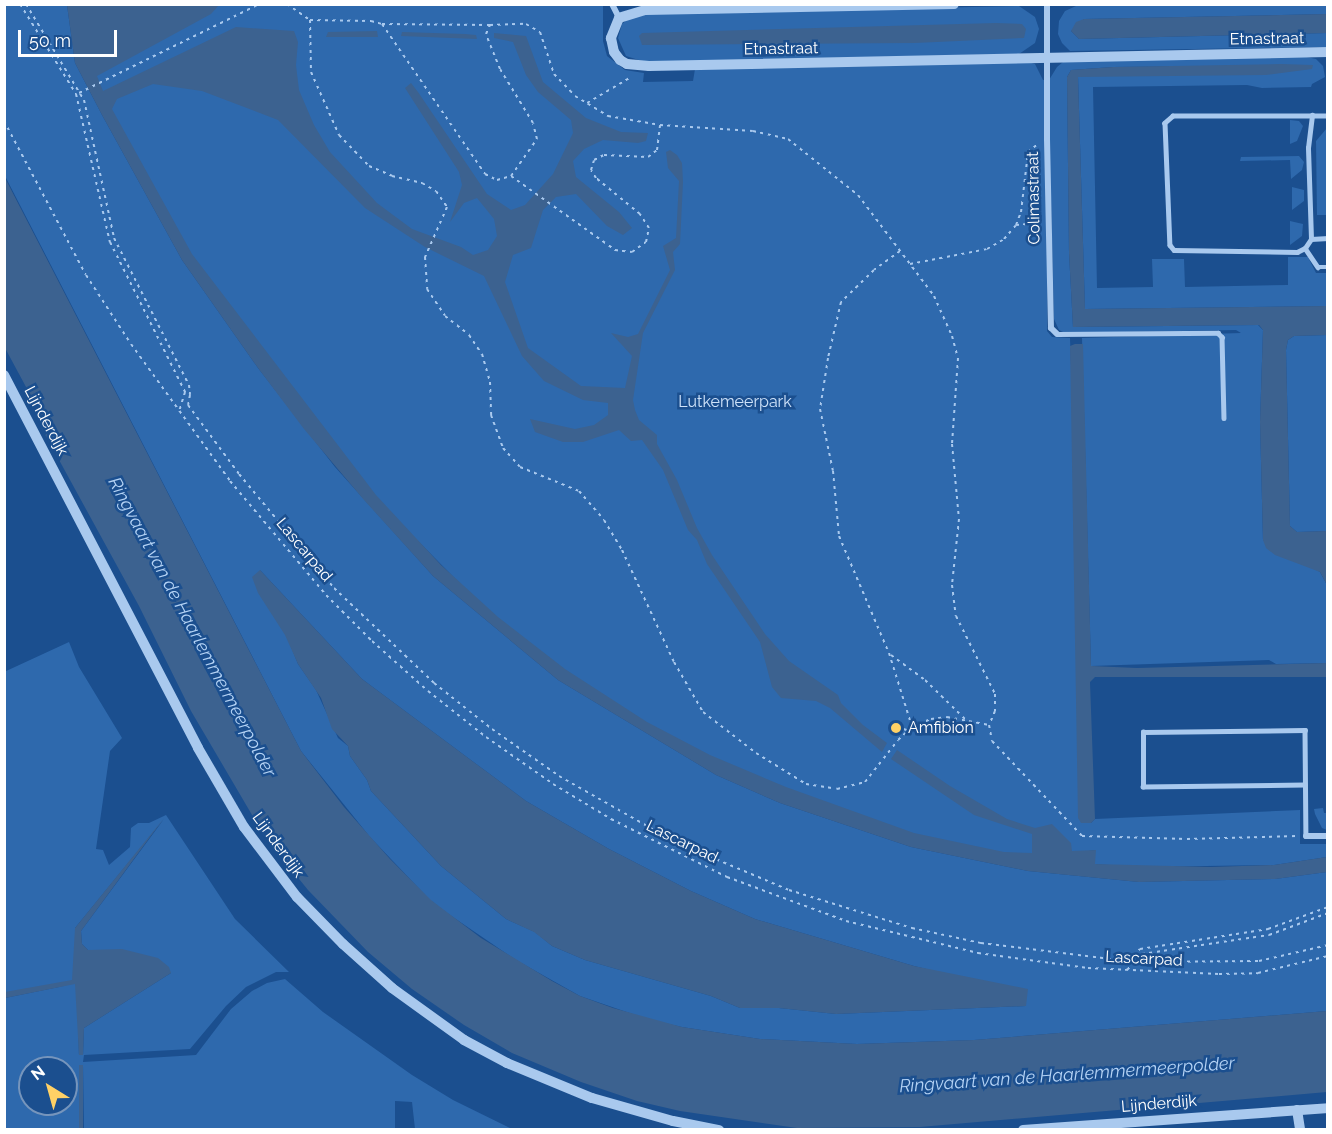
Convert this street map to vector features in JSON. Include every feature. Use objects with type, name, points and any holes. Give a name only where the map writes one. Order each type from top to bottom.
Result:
[{"type":"street","points":[[612,4],[619,18],[645,10],[954,4]]},
{"type":"street","name":"Colimastraat","points":[[1047,4],[1051,328],[1057,334]]},
{"type":"street","name":"Etnastraat","points":[[619,18],[610,38],[614,52],[627,64],[649,66],[1328,52]]},
{"type":"street","name":"Lijnderdijk","points":[[4,375],[198,748],[244,827],[297,897],[343,944],[392,988],[464,1040],[516,1067],[592,1098],[673,1121],[719,1130]]},
{"type":"street","points":[[1306,836],[1328,836]]},
{"type":"street","name":"Lijnderdijk","points":[[1023,1130],[1328,1108]]},
{"type":"street","points":[[1297,1110],[1300,1130]]},
{"type":"lane","points":[[1312,115],[1308,148],[1311,239],[1305,248],[1297,252],[1174,250],[1170,245],[1165,123],[1173,116],[1312,115],[1328,116]]},
{"type":"lane","points":[[1311,239],[1328,238]]},
{"type":"lane","points":[[1305,248],[1318,267],[1328,267]]},
{"type":"lane","points":[[1057,334],[1218,333],[1222,337],[1224,418]]},
{"type":"lane","points":[[1305,785],[1143,787],[1143,732],[1305,730],[1306,836]]},
{"type":"path","points":[[20,4],[80,92],[110,242],[185,392],[179,412]]},
{"type":"path","points":[[26,4],[84,100],[114,238],[189,386],[188,405]]},
{"type":"path","points":[[80,92],[259,4]]},
{"type":"path","points":[[286,4],[310,21],[371,21],[382,24],[526,24],[540,32],[554,74],[575,96],[608,116],[660,125],[753,131],[788,139],[858,195],[934,296],[952,336],[958,358],[952,444],[959,519],[952,585],[956,616],[995,693],[995,711],[989,725],[992,741],[1082,836],[1187,839],[1306,836]]},
{"type":"path","points":[[310,21],[311,72],[339,135],[369,166],[392,176],[422,183],[436,191],[447,207],[425,258],[427,289],[445,316],[469,335],[483,354],[490,382],[491,415],[503,447],[520,467],[579,492],[604,520],[622,550],[674,662],[704,712],[756,753],[806,784],[837,789],[865,782],[898,740],[912,727],[931,719],[947,717],[970,724],[989,725]]},
{"type":"path","points":[[382,24],[484,174],[497,180],[511,176],[537,139],[534,123],[489,48],[486,34],[490,25]]},
{"type":"path","points":[[586,103],[631,77]]},
{"type":"path","name":"Lascarpad","points":[[4,121],[86,275],[179,412],[230,481],[326,595],[372,641],[486,738],[553,784],[611,819],[727,877],[846,921],[978,953],[1127,970],[1219,974],[1258,973],[1328,956]]},
{"type":"path","points":[[511,176],[557,211],[615,250],[632,252],[646,242],[649,228],[640,213],[596,178],[591,170],[594,160],[604,155],[648,157],[657,150],[660,125]]},
{"type":"path","points":[[910,264],[987,249],[1004,239],[1016,225],[1021,212],[1028,152],[1047,139]]},
{"type":"path","points":[[1016,225],[1049,223]]},
{"type":"path","points":[[900,251],[874,270],[841,302],[828,358],[820,409],[833,471],[840,536],[889,653],[912,727]]},
{"type":"path","points":[[183,399],[292,541],[334,588],[434,683],[492,729],[559,776],[675,842],[722,863],[851,911],[981,943],[1135,962],[1259,961],[1328,945]]},
{"type":"path","points":[[889,653],[926,680],[970,724]]},
{"type":"path","points":[[897,727],[907,730]]},
{"type":"path","points":[[1126,960],[1140,949],[1268,929],[1328,906]]},
{"type":"path","points":[[1127,970],[1142,954],[1269,935],[1328,913]]},
{"type":"green space","points":[[1122,4],[1327,5],[1327,14],[1084,19],[1071,31],[1079,39],[1327,33],[1327,47],[1070,51],[1062,43],[1058,34],[1059,21],[1065,11],[1076,6]]},
{"type":"green space","points":[[5,5],[67,5],[75,63],[102,115],[182,260],[258,368],[335,467],[433,576],[558,680],[716,775],[780,803],[911,847],[1028,871],[1139,882],[1275,879],[1327,872],[1327,1011],[974,1040],[857,1044],[760,1039],[647,1019],[580,996],[516,960],[430,900],[370,837],[301,751],[5,176]],"holes":[[[260,570],[362,679],[526,801],[609,849],[691,891],[755,919],[914,966],[963,978],[1026,1006],[836,1014],[779,1008],[740,1008],[711,996],[585,960],[552,946],[535,932],[506,919],[441,866],[371,791],[367,780],[350,756],[348,746],[338,738],[316,690],[298,664]]]},
{"type":"green space","name":"Lutkemeerpark","points":[[72,5],[603,5],[603,41],[607,56],[625,70],[644,73],[643,82],[693,81],[695,69],[1028,62],[1035,64],[1043,80],[1049,80],[1063,62],[1302,56],[1316,59],[1323,66],[1325,77],[1312,84],[1311,87],[1262,88],[1247,85],[1093,87],[1097,288],[1153,287],[1152,259],[1184,259],[1185,287],[1288,285],[1288,257],[1308,257],[1316,273],[1327,273],[1327,306],[1085,309],[1078,76],[1312,65],[1113,67],[1071,70],[1067,77],[1069,253],[1073,327],[1258,325],[1263,330],[1260,422],[1263,540],[1320,572],[1327,585],[1327,663],[1276,664],[1269,660],[1091,666],[1082,338],[1241,333],[1236,330],[1065,333],[1059,330],[1054,319],[1051,197],[1047,250],[1047,331],[1052,337],[1070,338],[1082,675],[1091,823],[1095,819],[1300,810],[1300,844],[1327,844],[1327,857],[1274,865],[1139,867],[1094,864],[1095,850],[1017,862],[906,837],[698,758],[570,678],[486,610],[359,481],[179,243],[102,101]]},
{"type":"green space","points":[[1019,6],[1035,17],[1039,29],[1035,43],[1019,54],[645,62],[626,56],[618,38],[622,24],[629,18],[643,14]]},
{"type":"green space","points":[[1290,120],[1299,121],[1303,126],[1297,141],[1290,144]]},
{"type":"green space","points":[[1327,128],[1327,215],[1317,215],[1316,141]]},
{"type":"green space","points":[[1299,156],[1304,162],[1302,170],[1291,179],[1290,160],[1240,161],[1241,157]]},
{"type":"green space","points":[[1292,187],[1304,190],[1304,201],[1292,210]]},
{"type":"green space","points":[[1290,221],[1303,224],[1302,236],[1290,245]]},
{"type":"green space","points":[[1327,335],[1327,531],[1297,532],[1290,526],[1286,350],[1288,340],[1294,336]]},
{"type":"green space","points":[[69,642],[79,667],[122,738],[110,751],[96,849],[103,850],[109,865],[130,847],[131,828],[138,823],[149,823],[166,815],[235,919],[289,972],[276,972],[246,987],[226,1006],[190,1049],[84,1055],[83,1062],[196,1055],[231,1009],[252,991],[267,983],[285,979],[323,1012],[412,1075],[453,1100],[512,1129],[415,1129],[412,1102],[395,1101],[395,1129],[84,1129],[83,1065],[79,1066],[80,1129],[5,1129],[5,998],[64,986],[5,993],[4,672]],"holes":[[[164,819],[81,931],[82,944],[88,950],[99,950],[171,973],[84,1028],[83,1055],[79,1055],[75,928]]]},
{"type":"green space","points":[[1323,808],[1324,813],[1327,813],[1327,830],[1322,828],[1314,809]]},
{"type":"water","points":[[67,5],[219,5],[211,14],[97,76],[103,91],[236,27],[294,31],[298,42],[296,65],[299,90],[314,125],[330,152],[377,203],[412,229],[461,247],[473,255],[488,250],[497,236],[494,219],[477,198],[464,203],[450,222],[462,185],[459,172],[405,88],[411,83],[418,92],[487,194],[511,210],[525,205],[553,174],[573,133],[571,120],[538,92],[526,75],[513,42],[494,38],[494,33],[526,36],[543,82],[586,118],[621,132],[648,133],[646,141],[638,143],[603,140],[584,149],[573,161],[576,177],[619,212],[632,228],[623,235],[607,226],[576,194],[556,197],[543,210],[531,248],[513,255],[505,282],[528,348],[581,386],[625,388],[632,356],[611,333],[628,337],[638,334],[670,270],[663,246],[676,238],[679,181],[668,168],[666,152],[670,150],[677,155],[682,163],[683,182],[680,244],[673,252],[675,270],[643,333],[633,400],[635,410],[639,420],[657,435],[657,444],[677,480],[697,528],[712,555],[765,634],[789,661],[838,695],[841,703],[863,725],[887,743],[882,752],[830,708],[816,701],[781,698],[772,687],[760,642],[707,564],[697,540],[688,530],[663,470],[642,440],[631,441],[619,430],[583,442],[563,442],[535,432],[530,419],[575,429],[594,425],[608,415],[608,403],[583,400],[544,381],[522,356],[484,276],[425,247],[365,208],[278,120],[202,91],[153,84],[117,99],[112,109],[192,254],[376,495],[441,565],[498,617],[565,669],[647,722],[710,755],[786,787],[914,833],[1004,852],[1032,853],[1032,834],[974,815],[891,759],[897,750],[950,786],[1007,819],[1035,828],[1052,824],[1071,843],[1072,851],[1096,850],[1095,864],[1211,867],[1274,865],[1327,857],[1327,872],[1275,879],[1139,882],[1028,871],[911,847],[780,803],[716,775],[558,680],[433,576],[304,429],[258,368],[182,260],[102,115],[75,63]]},
{"type":"water","points":[[1327,14],[1327,33],[1079,39],[1071,31],[1076,22],[1084,19]]},
{"type":"water","points":[[1022,24],[1026,29],[1024,38],[915,43],[642,45],[639,36],[642,33]]},
{"type":"water","points":[[377,31],[378,37],[326,37],[328,32]]},
{"type":"water","points":[[402,32],[476,35],[477,39],[401,36]]},
{"type":"water","points":[[1313,65],[1312,69],[1266,75],[1078,77],[1085,309],[1327,306],[1327,335],[1294,336],[1288,340],[1286,350],[1290,526],[1297,532],[1327,531],[1327,585],[1320,572],[1275,555],[1266,548],[1263,540],[1260,422],[1263,330],[1259,325],[1073,327],[1069,253],[1067,77],[1071,70]]},
{"type":"water","name":"Ringvaart van de Haarlemmermeerpolder","points":[[4,176],[301,751],[344,807],[390,859],[431,900],[481,938],[580,996],[613,1008],[682,1027],[760,1039],[857,1044],[974,1040],[1327,1011],[1327,1092],[920,1127],[797,1128],[680,1111],[637,1101],[581,1082],[512,1053],[464,1025],[412,989],[368,952],[308,890],[265,837],[191,711],[139,606],[41,427],[46,424],[5,348]]},
{"type":"water","points":[[1083,344],[1091,666],[1137,668],[1328,663],[1327,677],[1095,677],[1090,682],[1095,819],[1091,823],[1081,823],[1078,818],[1070,346]]},
{"type":"water","points":[[260,570],[362,679],[526,801],[609,849],[691,891],[755,919],[914,966],[1028,989],[1026,1006],[836,1014],[779,1008],[740,1008],[711,996],[585,960],[552,946],[534,932],[506,919],[441,866],[371,791],[367,780],[350,756],[348,746],[332,729],[321,698],[298,664],[285,635],[258,593],[252,577]]},
{"type":"water","points":[[164,818],[81,931],[82,944],[88,950],[122,949],[158,958],[169,967],[171,973],[84,1028],[83,1055],[79,1055],[75,984],[5,998],[5,992],[72,980],[75,928]]},
{"type":"water","points":[[79,1065],[83,1065],[83,1129],[79,1129]]},
{"type":"place","name":"Amfibion","points":[[896,728]]}]
